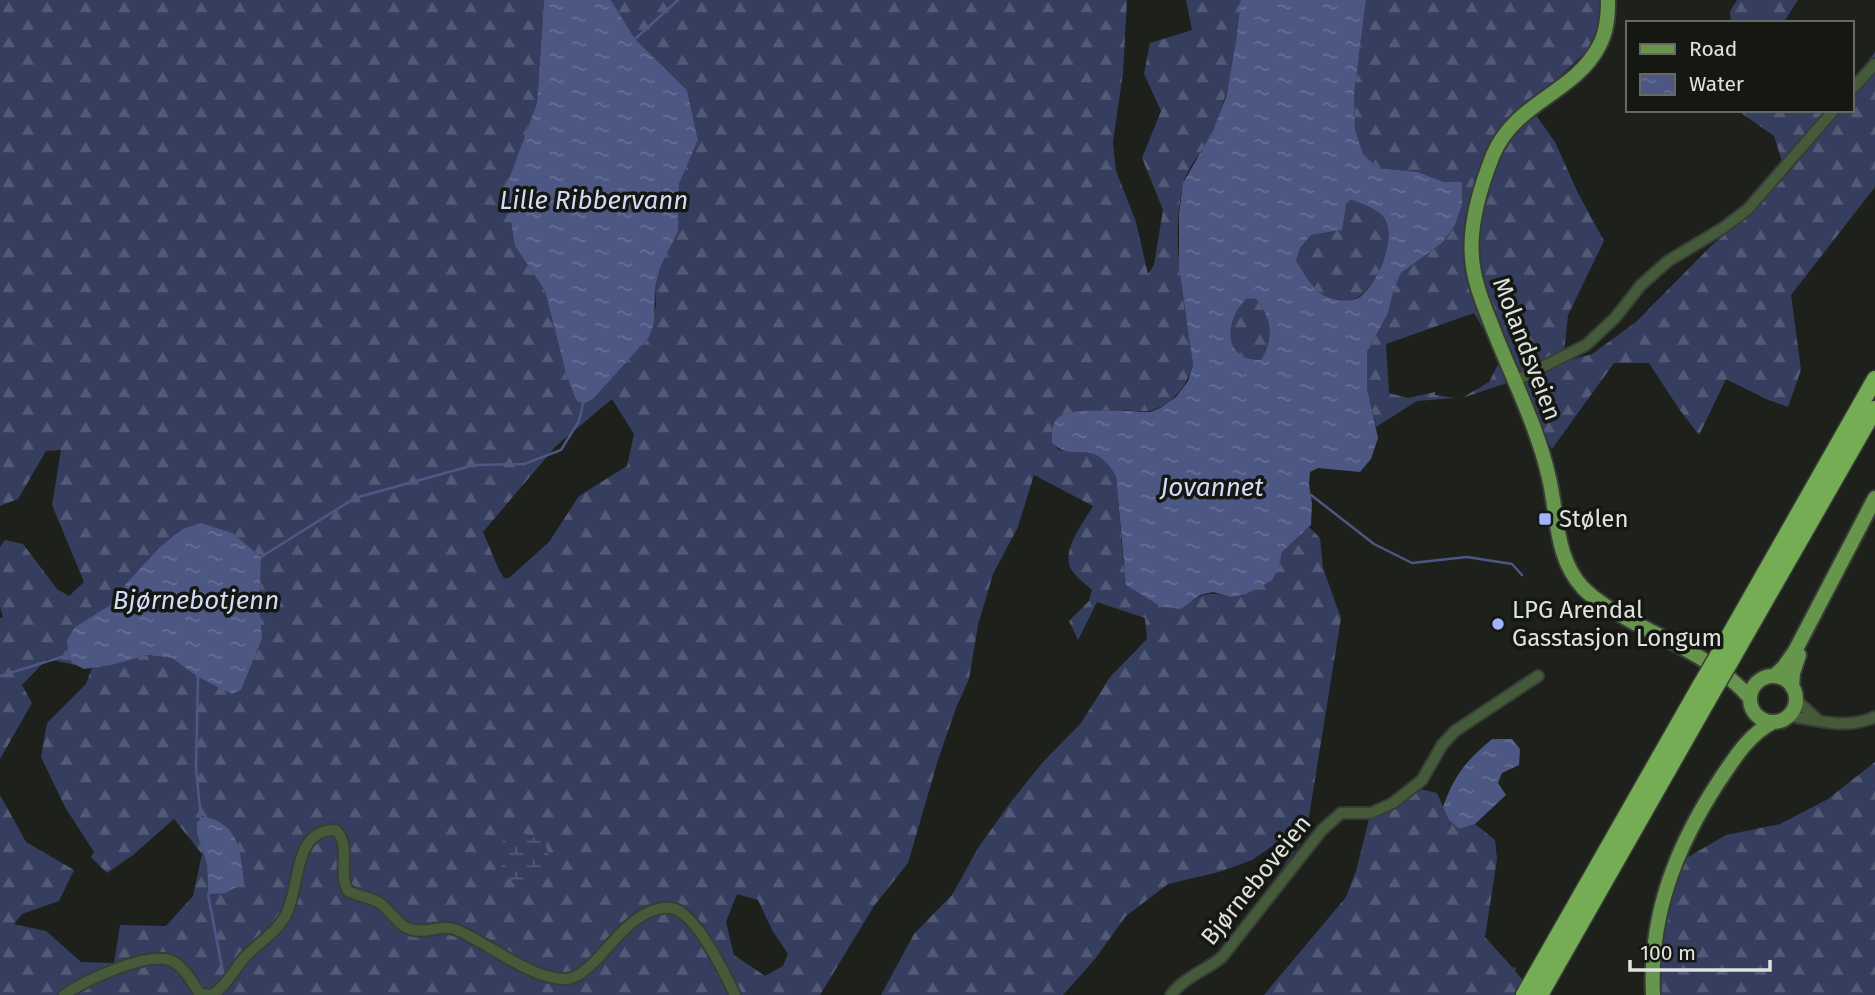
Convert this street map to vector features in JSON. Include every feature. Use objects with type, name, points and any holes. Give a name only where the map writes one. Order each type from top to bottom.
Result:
[{"type":"highway","points":[[1724,665],[1875,379]]},
{"type":"highway","points":[[1524,995],[1875,409]]},
{"type":"highway","points":[[1540,995],[1706,690]]},
{"type":"main road","name":"Molandsveien","points":[[1608,0],[1604,35],[1593,57],[1527,110],[1510,127],[1496,149],[1482,189],[1472,239],[1473,269],[1484,306],[1515,381],[1549,476],[1561,549],[1574,577],[1601,604],[1724,665],[1767,678]]},
{"type":"main road","points":[[1741,748],[1753,688],[1783,668],[1794,651],[1875,498]]},
{"type":"main road","points":[[1653,995],[1655,939],[1666,885],[1692,825],[1741,748],[1773,722],[1788,716],[1793,710],[1794,668],[1875,511]]},
{"type":"main road","name":"Molandsveien","points":[[1724,665],[1751,704]]},
{"type":"main road","points":[[1767,678],[1786,680],[1794,693]]},
{"type":"main road","points":[[1751,704],[1761,719],[1773,722]]},
{"type":"street","points":[[1854,87],[1875,64]]},
{"type":"street","points":[[1515,381],[1586,345],[1615,318],[1641,285],[1668,261],[1723,228],[1748,209],[1832,112]]},
{"type":"street","name":"Bjørneboveien","points":[[1171,995],[1180,983],[1210,967],[1222,957],[1322,830],[1341,813],[1371,813],[1394,803],[1422,780],[1442,745],[1455,731],[1538,676]]},
{"type":"street","points":[[1794,693],[1818,720]]},
{"type":"street","points":[[1788,716],[1843,725],[1875,717]]},
{"type":"street","points":[[64,995],[81,983],[110,970],[164,959],[173,961],[182,969],[200,994],[211,995],[223,988],[244,958],[274,931],[286,914],[302,855],[312,836],[326,829],[336,830],[342,836],[344,880],[348,891],[379,902],[404,926],[412,930],[423,931],[440,926],[457,930],[523,965],[545,975],[564,979],[576,977],[587,969],[624,931],[647,913],[664,908],[675,909],[689,919],[700,934],[735,995]]},
{"type":"green space","points":[[0,0],[544,0],[537,103],[510,176],[515,246],[545,291],[566,374],[576,400],[594,398],[649,337],[660,268],[678,231],[679,184],[698,140],[687,90],[635,39],[611,0],[1127,0],[1123,73],[1113,142],[1116,171],[1136,222],[1148,274],[1154,265],[1163,210],[1142,158],[1161,111],[1144,74],[1150,43],[1192,30],[1186,0],[1241,0],[1237,47],[1224,102],[1214,130],[1185,178],[1179,207],[1178,252],[1193,365],[1190,373],[1172,399],[1150,411],[1090,411],[1060,417],[1054,425],[1052,443],[1059,450],[1098,455],[1110,466],[1116,476],[1124,569],[1181,608],[1204,595],[1231,597],[1279,568],[1282,552],[1309,527],[1320,538],[1323,568],[1341,618],[1306,835],[1275,881],[1291,854],[1293,832],[1252,860],[1219,872],[1168,884],[1126,916],[1095,959],[1063,995],[881,995],[914,934],[952,895],[978,848],[1010,803],[1043,762],[1081,723],[1110,677],[1147,639],[1145,618],[1097,602],[1078,640],[1069,621],[1089,601],[1092,590],[1072,571],[1069,557],[1076,534],[1093,506],[1034,475],[1018,527],[993,574],[978,625],[969,679],[938,760],[908,863],[874,906],[820,995],[0,995],[0,795],[26,842],[74,870],[59,901],[22,914],[14,924],[46,931],[81,962],[114,963],[120,925],[166,926],[193,896],[202,854],[174,819],[133,855],[107,873],[91,857],[94,852],[65,807],[41,757],[47,723],[86,684],[92,668],[147,655],[173,658],[198,677],[232,693],[241,690],[262,639],[261,557],[233,533],[201,523],[183,530],[124,586],[110,605],[75,627],[67,640],[68,655],[75,665],[47,659],[22,685],[32,703],[0,759],[0,618],[3,617],[0,607],[0,547],[5,540],[23,544],[57,589],[69,596],[84,582],[52,505],[61,450],[46,451],[18,499],[0,506]],"holes":[[[612,399],[634,434],[627,466],[579,496],[549,542],[509,578],[504,578],[483,532],[556,446]],[[203,816],[214,819],[208,894],[207,863],[197,833],[197,822]],[[737,894],[758,900],[772,930],[788,954],[783,966],[765,976],[734,955],[726,922]]]},
{"type":"green space","points":[[1366,0],[1606,0],[1592,46],[1553,83],[1533,111],[1555,142],[1604,241],[1568,315],[1563,362],[1592,354],[1636,322],[1712,245],[1755,210],[1782,161],[1774,136],[1740,112],[1854,112],[1854,78],[1875,52],[1875,187],[1791,295],[1801,370],[1788,407],[1726,379],[1699,435],[1649,363],[1614,363],[1552,449],[1513,381],[1462,398],[1489,382],[1501,359],[1474,313],[1386,344],[1389,393],[1408,398],[1435,392],[1435,395],[1455,398],[1417,401],[1376,427],[1367,388],[1367,352],[1388,313],[1401,273],[1442,243],[1462,182],[1444,182],[1418,172],[1378,168],[1363,154],[1355,129],[1354,95]]},
{"type":"green space","points":[[1737,0],[1798,0],[1784,21],[1731,21],[1730,11]]},
{"type":"green space","points":[[1351,200],[1378,212],[1388,226],[1389,237],[1384,260],[1373,281],[1360,296],[1352,300],[1342,300],[1319,292],[1296,261],[1300,248],[1311,235],[1337,231],[1346,204]]},
{"type":"green space","points":[[1247,297],[1256,299],[1268,321],[1268,343],[1261,360],[1239,354],[1231,337],[1234,316]]},
{"type":"green space","points":[[1875,762],[1875,995],[1657,995],[1665,926],[1683,860],[1726,835],[1780,824],[1828,799]]},
{"type":"green space","points":[[1412,787],[1437,793],[1449,820],[1459,829],[1475,824],[1495,840],[1497,859],[1485,937],[1512,967],[1516,968],[1515,971],[1536,995],[1264,995],[1346,897],[1356,871],[1369,819]]},
{"type":"green space","points":[[523,833],[544,842],[551,860],[544,877],[522,884],[502,876],[501,845],[503,841]]},
{"type":"water","name":"Lille Ribbervann","points":[[544,0],[611,0],[635,39],[687,90],[698,140],[679,184],[678,231],[660,268],[655,288],[654,323],[649,337],[594,398],[583,404],[576,400],[566,374],[545,291],[515,246],[510,215],[510,176],[537,103]]},
{"type":"water","name":"Jovannet","points":[[1241,0],[1366,0],[1354,95],[1355,129],[1363,154],[1378,168],[1418,172],[1444,182],[1462,182],[1462,204],[1455,225],[1442,243],[1401,273],[1388,313],[1367,352],[1367,388],[1378,438],[1371,459],[1360,472],[1318,468],[1310,472],[1311,525],[1282,552],[1279,568],[1272,580],[1246,594],[1231,597],[1213,592],[1200,595],[1181,609],[1160,606],[1126,585],[1116,476],[1107,464],[1092,453],[1069,452],[1052,443],[1052,432],[1056,419],[1067,414],[1089,411],[1150,412],[1176,397],[1188,381],[1193,365],[1179,268],[1179,214],[1183,183],[1213,131],[1226,97]],"holes":[[[1351,200],[1378,212],[1388,226],[1389,237],[1384,260],[1373,282],[1360,297],[1342,300],[1319,292],[1296,261],[1300,248],[1311,235],[1342,230],[1346,204]],[[1247,298],[1256,299],[1268,321],[1268,344],[1261,360],[1239,354],[1233,346],[1231,327],[1234,316]]]},
{"type":"water","name":"Bjørnebotjenn","points":[[201,523],[233,533],[261,557],[262,639],[241,690],[232,694],[198,677],[172,658],[147,655],[84,669],[72,663],[68,655],[67,640],[75,627],[110,605],[161,546],[183,529]]},
{"type":"water","points":[[1492,739],[1512,739],[1520,749],[1519,765],[1502,773],[1498,783],[1506,795],[1475,824],[1459,829],[1449,820],[1443,807],[1462,769]]},
{"type":"water","points":[[204,816],[225,826],[239,850],[244,882],[226,893],[208,894],[207,864],[197,833],[197,822]]},
{"type":"waterway","points":[[635,39],[678,0]]},
{"type":"waterway","points":[[261,557],[355,498],[474,465],[524,464],[561,450],[579,421],[583,404]]},
{"type":"waterway","points":[[1311,495],[1374,544],[1412,563],[1467,557],[1512,564],[1522,575]]},
{"type":"waterway","points":[[0,676],[68,655]]},
{"type":"waterway","points":[[198,677],[196,768],[201,819]]},
{"type":"waterway","points":[[208,894],[224,978]]},
{"type":"place","name":"Stølen","points":[[1545,519]]},
{"type":"place","name":"LPG Arendal Gasstasjon Longum","points":[[1498,624]]}]
